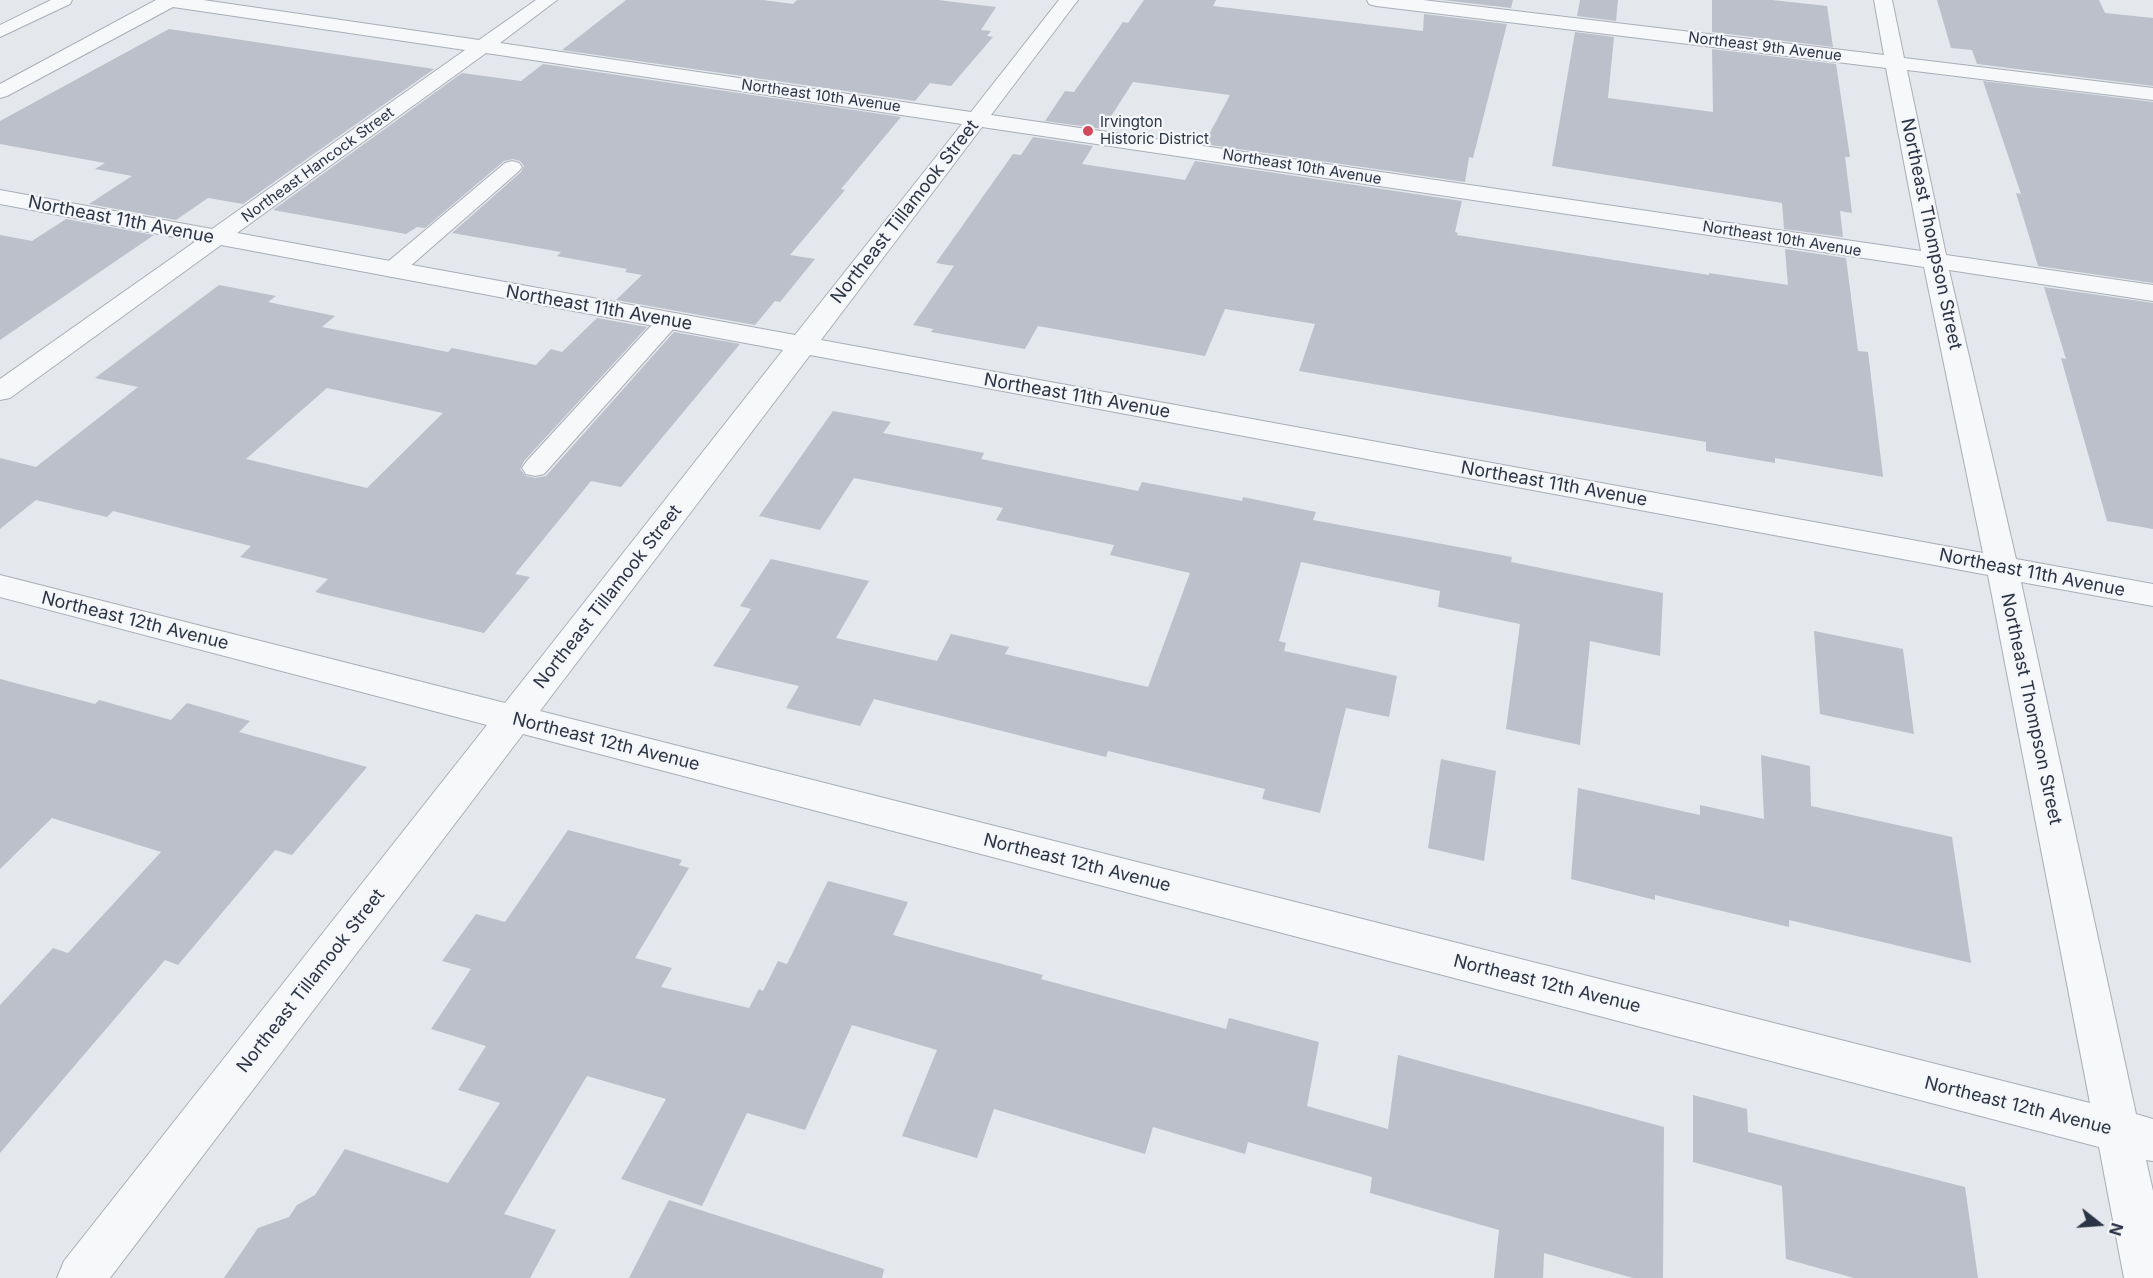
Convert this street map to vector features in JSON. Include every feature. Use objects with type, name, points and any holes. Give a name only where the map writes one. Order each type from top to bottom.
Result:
[{"type":"street","name":"Northeast 10th Avenue","points":[[165,0],[977,118],[2153,294]]},
{"type":"street","points":[[0,92],[170,0]]},
{"type":"street","name":"Northeast Hancock Street","points":[[0,392],[548,0]]},
{"type":"street","name":"Northeast Tillamook Street","points":[[81,1278],[1068,0]]},
{"type":"street","name":"Northeast 9th Avenue","points":[[1376,0],[2153,94]]},
{"type":"street","name":"Northeast Thompson Street","points":[[1883,0],[1935,262],[2002,567],[2148,1278]]},
{"type":"street","name":"Northeast 11th Avenue","points":[[0,197],[2153,596]]},
{"type":"street","name":"Northeast 12th Avenue","points":[[0,586],[2153,1140]]},
{"type":"lane","points":[[0,32],[64,0]]},
{"type":"lane","points":[[392,270],[512,166]]},
{"type":"lane","points":[[535,468],[668,321]]},
{"type":"building","points":[[626,0],[763,0],[793,4],[797,0],[938,0],[996,7],[981,30],[991,31],[987,36],[993,37],[951,86],[930,83],[915,101],[562,50]]},
{"type":"building","points":[[1144,0],[1216,0],[1213,6],[1423,31],[1424,14],[1507,24],[1473,158],[1469,157],[1465,182],[1204,144],[1230,95],[1133,82],[1103,129],[1045,121],[1065,91],[1074,92],[1123,22],[1128,23]]},
{"type":"building","points":[[1442,0],[1513,0],[1511,8]]},
{"type":"building","points":[[1580,0],[1618,0],[1616,21],[1577,16]]},
{"type":"building","points":[[1712,0],[1772,0],[1827,6],[1833,47],[1712,32]]},
{"type":"building","points":[[1937,0],[2099,0],[2105,13],[2153,18],[2153,86],[1977,64],[1972,50],[1951,48]]},
{"type":"building","points":[[169,29],[434,69],[243,204],[208,198],[176,220],[89,204],[132,176],[95,169],[105,163],[0,144],[0,121]]},
{"type":"building","points":[[1575,32],[1614,37],[1608,98],[1713,112],[1712,49],[1836,64],[1850,157],[1845,157],[1852,213],[1840,211],[1843,237],[1784,229],[1782,203],[1552,166]]},
{"type":"building","points":[[543,64],[901,117],[841,189],[845,190],[790,255],[815,259],[780,302],[775,301],[755,325],[616,300],[642,275],[625,272],[627,269],[557,256],[561,252],[452,233],[521,172],[524,166],[520,161],[513,159],[504,161],[425,228],[417,227],[406,234],[273,210],[462,73],[521,81]]},
{"type":"building","points":[[1983,81],[2153,102],[2153,283],[2038,266],[2016,193],[2021,194]]},
{"type":"building","points":[[1033,137],[1093,146],[1082,164],[1185,180],[1195,161],[1462,201],[1455,232],[1458,233],[1457,235],[1709,275],[1709,273],[1788,285],[1785,249],[1846,258],[1858,351],[1868,352],[1883,477],[1775,458],[1775,463],[1706,451],[1706,442],[1299,371],[1315,324],[1225,309],[1205,356],[1038,326],[1025,349],[931,332],[933,329],[913,325],[954,266],[936,263],[1013,154],[1021,155]]},
{"type":"building","points":[[66,219],[154,235],[0,340],[0,235],[32,241]]},
{"type":"building","points":[[219,285],[276,296],[268,302],[335,316],[322,327],[448,352],[452,348],[536,365],[551,349],[562,352],[597,318],[647,327],[524,461],[520,469],[526,476],[535,478],[546,476],[674,332],[740,344],[621,487],[591,481],[515,574],[530,577],[484,633],[315,592],[328,579],[240,557],[251,546],[113,511],[107,517],[36,500],[0,529],[0,458],[36,467],[138,387],[95,378]],"holes":[[[327,388],[443,413],[367,488],[246,459]]]},
{"type":"building","points":[[2044,287],[2153,303],[2153,529],[2107,521],[2061,358],[2066,359]]},
{"type":"building","points":[[833,411],[891,422],[883,433],[984,453],[981,459],[1138,491],[1142,482],[1242,501],[1243,497],[1316,512],[1313,520],[1512,557],[1511,562],[1663,593],[1660,656],[1590,641],[1580,745],[1506,729],[1520,624],[1438,607],[1440,591],[1301,562],[1279,641],[1286,643],[1284,651],[1397,676],[1389,717],[1346,708],[1320,813],[1262,799],[1265,789],[1108,751],[1106,757],[874,699],[860,726],[786,708],[799,686],[713,666],[751,609],[740,606],[771,559],[869,581],[836,638],[937,661],[951,634],[1009,647],[1005,654],[1148,687],[1190,573],[1110,555],[1114,545],[996,520],[1003,508],[854,478],[820,530],[759,516]]},
{"type":"building","points":[[1814,631],[1903,649],[1914,734],[1820,714]]},
{"type":"building","points":[[0,679],[95,704],[99,700],[171,720],[187,703],[250,721],[239,732],[367,767],[292,855],[275,850],[178,965],[165,960],[0,1153],[0,1005],[53,948],[68,953],[161,852],[52,818],[0,869]]},
{"type":"building","points":[[1761,755],[1810,766],[1811,806],[1952,837],[1971,963],[1789,920],[1789,927],[1655,895],[1655,900],[1571,879],[1578,788],[1700,815],[1700,805],[1764,819]]},
{"type":"building","points":[[1441,759],[1496,771],[1484,861],[1428,848]]},
{"type":"building","points":[[568,830],[682,860],[679,865],[689,868],[635,958],[672,968],[661,987],[749,1008],[759,989],[763,991],[778,961],[787,964],[828,881],[908,902],[893,935],[1043,975],[1041,979],[1226,1029],[1229,1018],[1319,1042],[1307,1106],[1388,1129],[1398,1055],[1664,1127],[1663,1278],[1633,1278],[1544,1253],[1543,1278],[1494,1278],[1499,1230],[1370,1193],[1372,1177],[1248,1142],[1245,1154],[1153,1127],[1145,1154],[994,1109],[977,1158],[902,1136],[937,1050],[852,1025],[805,1130],[747,1113],[702,1206],[621,1179],[666,1099],[587,1076],[504,1214],[556,1230],[530,1278],[224,1278],[258,1228],[289,1217],[297,1205],[315,1195],[345,1149],[448,1183],[500,1103],[458,1090],[486,1046],[431,1029],[471,969],[442,961],[476,914],[505,922]]},
{"type":"building","points":[[1693,1095],[1747,1109],[1748,1132],[1965,1187],[1978,1278],[1854,1278],[1786,1259],[1782,1186],[1693,1162]]},
{"type":"building","points":[[669,1200],[884,1269],[882,1278],[629,1278]]},
{"type":"place","name":"Irvington Historic District","points":[[1088,131]]}]
